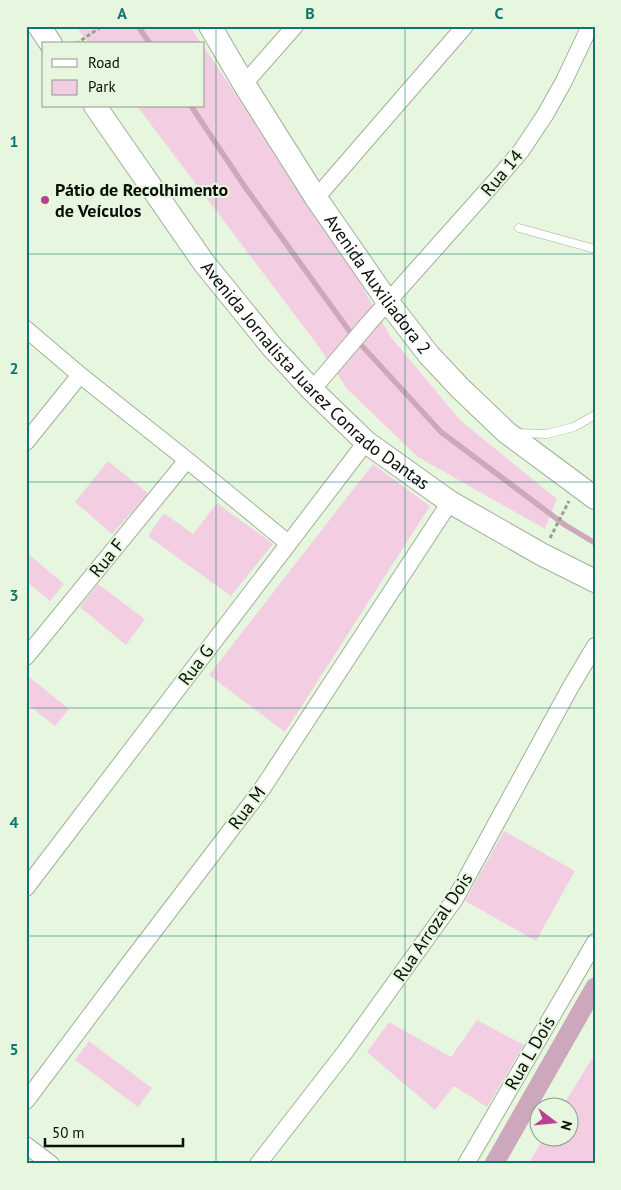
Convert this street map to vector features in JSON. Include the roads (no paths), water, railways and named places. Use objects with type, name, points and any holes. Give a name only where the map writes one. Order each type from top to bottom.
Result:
[{"type":"main road","points":[[39,26],[51,42]]},
{"type":"main road","name":"Avenida Auxiliadora 2","points":[[210,26],[316,198],[388,302],[429,355],[506,432],[595,498]]},
{"type":"main road","name":"Avenida Jornalista Juarez Conrado Dantas","points":[[96,108],[204,263],[273,348],[312,390],[366,442],[450,502],[541,554],[595,581]]},
{"type":"street","points":[[244,84],[295,26]]},
{"type":"street","points":[[316,198],[465,26]]},
{"type":"street","name":"Rua 14","points":[[312,390],[521,150],[545,115],[564,81],[590,26]]},
{"type":"street","points":[[26,328],[80,375],[288,543]]},
{"type":"street","points":[[26,442],[80,375]]},
{"type":"street","name":"Rua G","points":[[26,888],[366,442]]},
{"type":"street","name":"Rua F","points":[[26,657],[187,460]]},
{"type":"street","name":"Rua M","points":[[26,1100],[262,789],[450,502]]},
{"type":"street","name":"Rua Arrozal Dois","points":[[258,1164],[346,1052],[455,899],[565,696],[595,646]]},
{"type":"street","name":"Rua L Dois","points":[[466,1164],[595,942]]},
{"type":"street","points":[[26,1145],[51,1164]]},
{"type":"lane","points":[[519,228],[595,249]]},
{"type":"lane","points":[[506,432],[546,434],[574,427],[595,415]]},
{"type":"waterway","points":[[138,26],[149,42]]},
{"type":"waterway","points":[[192,108],[245,187],[353,336],[441,432],[565,525],[595,543]]},
{"type":"waterway","points":[[494,1164],[595,987]]},
{"type":"place","name":"Pátio de Recolhimento de Veículos","points":[[45,200]]}]
